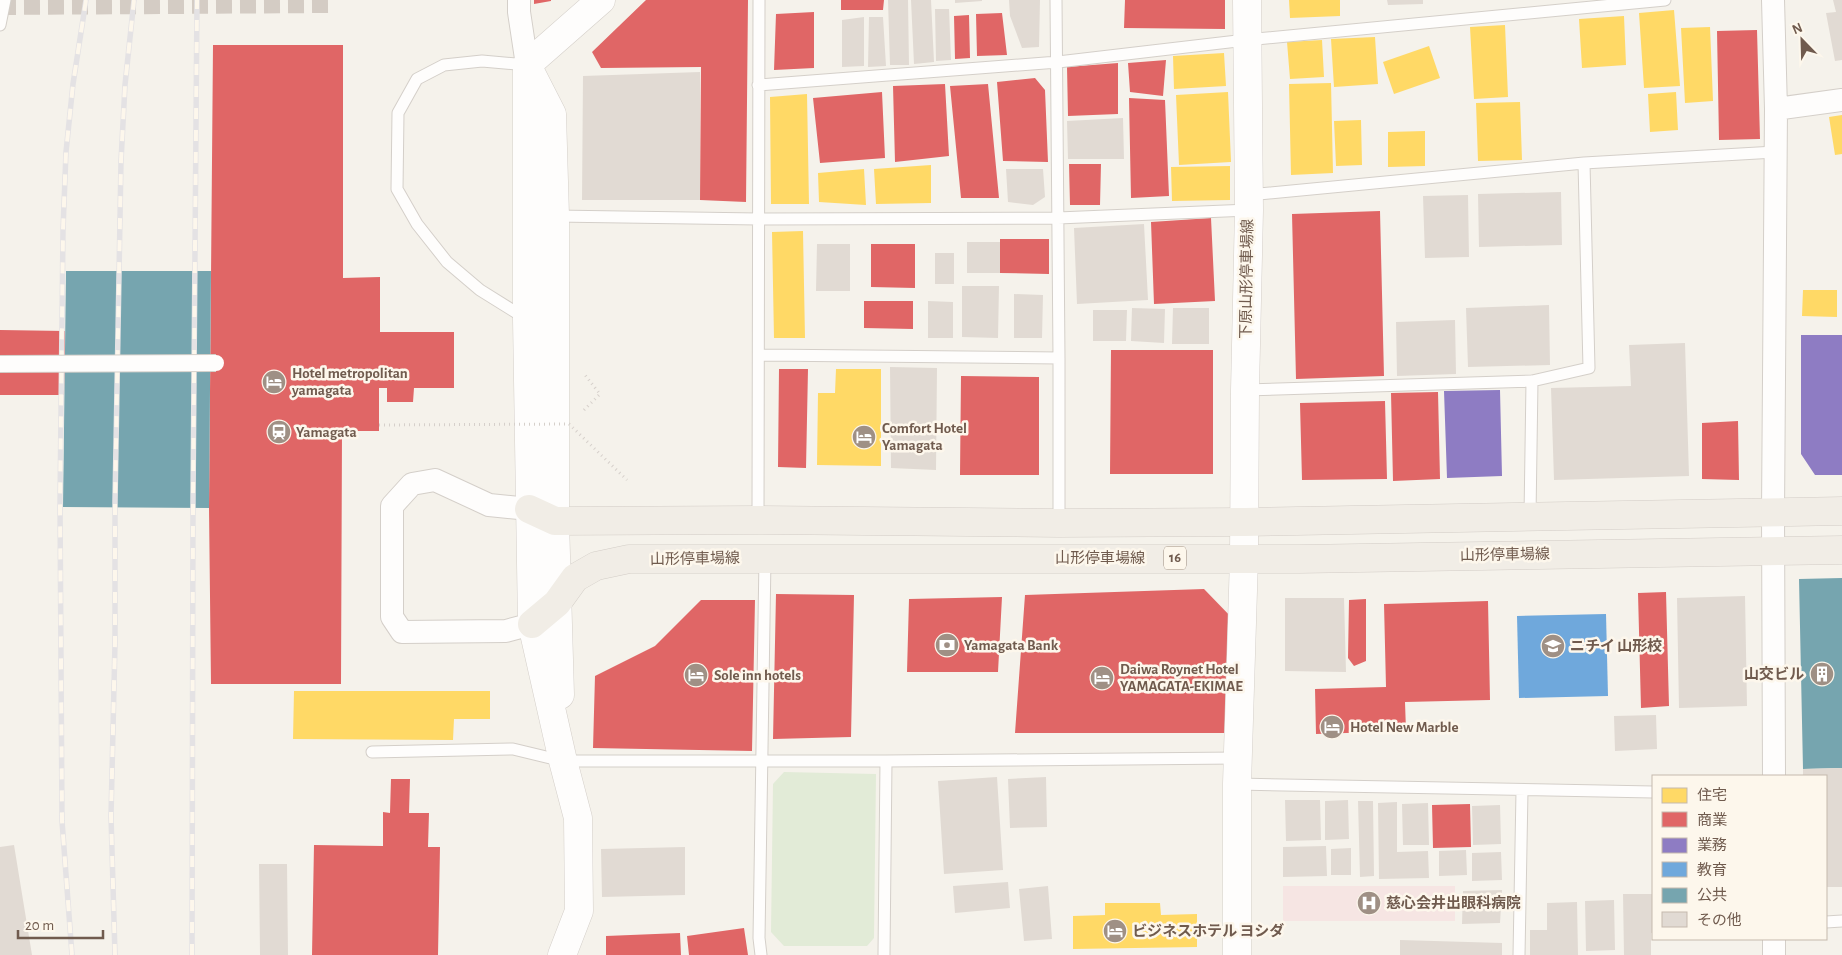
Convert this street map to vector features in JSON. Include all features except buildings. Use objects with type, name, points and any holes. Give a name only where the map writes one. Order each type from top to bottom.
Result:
[{"type":"main road","points":[[529,509],[555,521],[758,520],[1059,523],[1244,522],[1842,511]]},
{"type":"main road","name":"山形停車場線","points":[[532,624],[557,603],[575,578],[596,566],[629,559],[1299,559],[1842,550]]},
{"type":"street","points":[[519,0],[527,65],[527,319],[532,624],[578,818],[579,911],[562,955]]},
{"type":"street","points":[[527,65],[601,0]]},
{"type":"street","name":"下原山形停車場線","points":[[1237,955],[1238,771],[1244,558],[1249,203],[1247,0]]},
{"type":"street","points":[[1773,0],[1776,109],[1773,513],[1774,775]]},
{"type":"street","points":[[527,65],[552,114],[555,216],[555,521],[563,761]]},
{"type":"street","points":[[1776,109],[1842,100]]},
{"type":"street","points":[[0,364],[216,364]]},
{"type":"street","points":[[529,509],[489,505],[435,480],[412,484],[392,506],[392,617],[402,632],[506,631],[532,624]]},
{"type":"street","points":[[1774,940],[1774,955]]},
{"type":"lane","points":[[0,25],[5,0]]},
{"type":"lane","points":[[758,520],[759,0]]},
{"type":"lane","points":[[1056,0],[1058,62],[1059,523]]},
{"type":"lane","points":[[758,85],[1058,62],[1246,40],[1665,0]]},
{"type":"lane","points":[[527,65],[482,61],[444,65],[417,79],[398,113],[397,189],[417,224],[447,262],[480,290],[527,319]]},
{"type":"lane","points":[[555,216],[1058,218],[1249,203],[1584,163],[1775,152]]},
{"type":"lane","points":[[1245,390],[1532,381],[1588,368],[1584,163]]},
{"type":"lane","points":[[759,355],[1059,358]]},
{"type":"lane","points":[[1530,517],[1532,381]]},
{"type":"lane","points":[[761,955],[759,938],[765,558]]},
{"type":"lane","points":[[372,752],[513,749],[563,761],[886,761],[1238,771],[1522,791],[1652,792]]},
{"type":"lane","points":[[884,955],[886,761]]},
{"type":"lane","points":[[1519,955],[1522,791]]},
{"type":"lane","points":[[1827,922],[1842,921]]},
{"type":"path","points":[[379,424],[569,424],[627,480]]},
{"type":"shaded area","name":"慈心会井出眼科病院","points":[[1283,886],[1455,886],[1455,921],[1283,921]]},
{"type":"green space","points":[[784,772],[876,774],[874,938],[867,946],[784,946],[771,932],[773,784]]},
{"type":"tunnel","points":[[0,7],[332,5]]},
{"type":"railway","points":[[72,955],[62,821],[60,503],[63,230],[66,152],[73,84],[86,0]]},
{"type":"railway","points":[[115,955],[111,816],[121,161],[125,85],[134,0]]},
{"type":"railway","points":[[192,955],[197,0]]},
{"type":"place","name":"Hotel metropolitan yamagata","points":[[274,382]]},
{"type":"place","name":"Yamagata","points":[[279,432]]},
{"type":"place","name":"Comfort Hotel Yamagata","points":[[864,437]]},
{"type":"place","name":"Yamagata Bank","points":[[947,645]]},
{"type":"place","name":"ニチイ 山形校","points":[[1553,646]]},
{"type":"place","name":"山交ビル","points":[[1822,674]]},
{"type":"place","name":"Sole inn hotels","points":[[696,675]]},
{"type":"place","name":"Daiwa Roynet Hotel YAMAGATA-EKIMAE","points":[[1102,678]]},
{"type":"place","name":"Hotel New Marble","points":[[1332,727]]},
{"type":"place","name":"慈心会井出眼科病院","points":[[1369,903]]},
{"type":"place","name":"ビジネスホテル ヨシダ","points":[[1115,931]]}]
